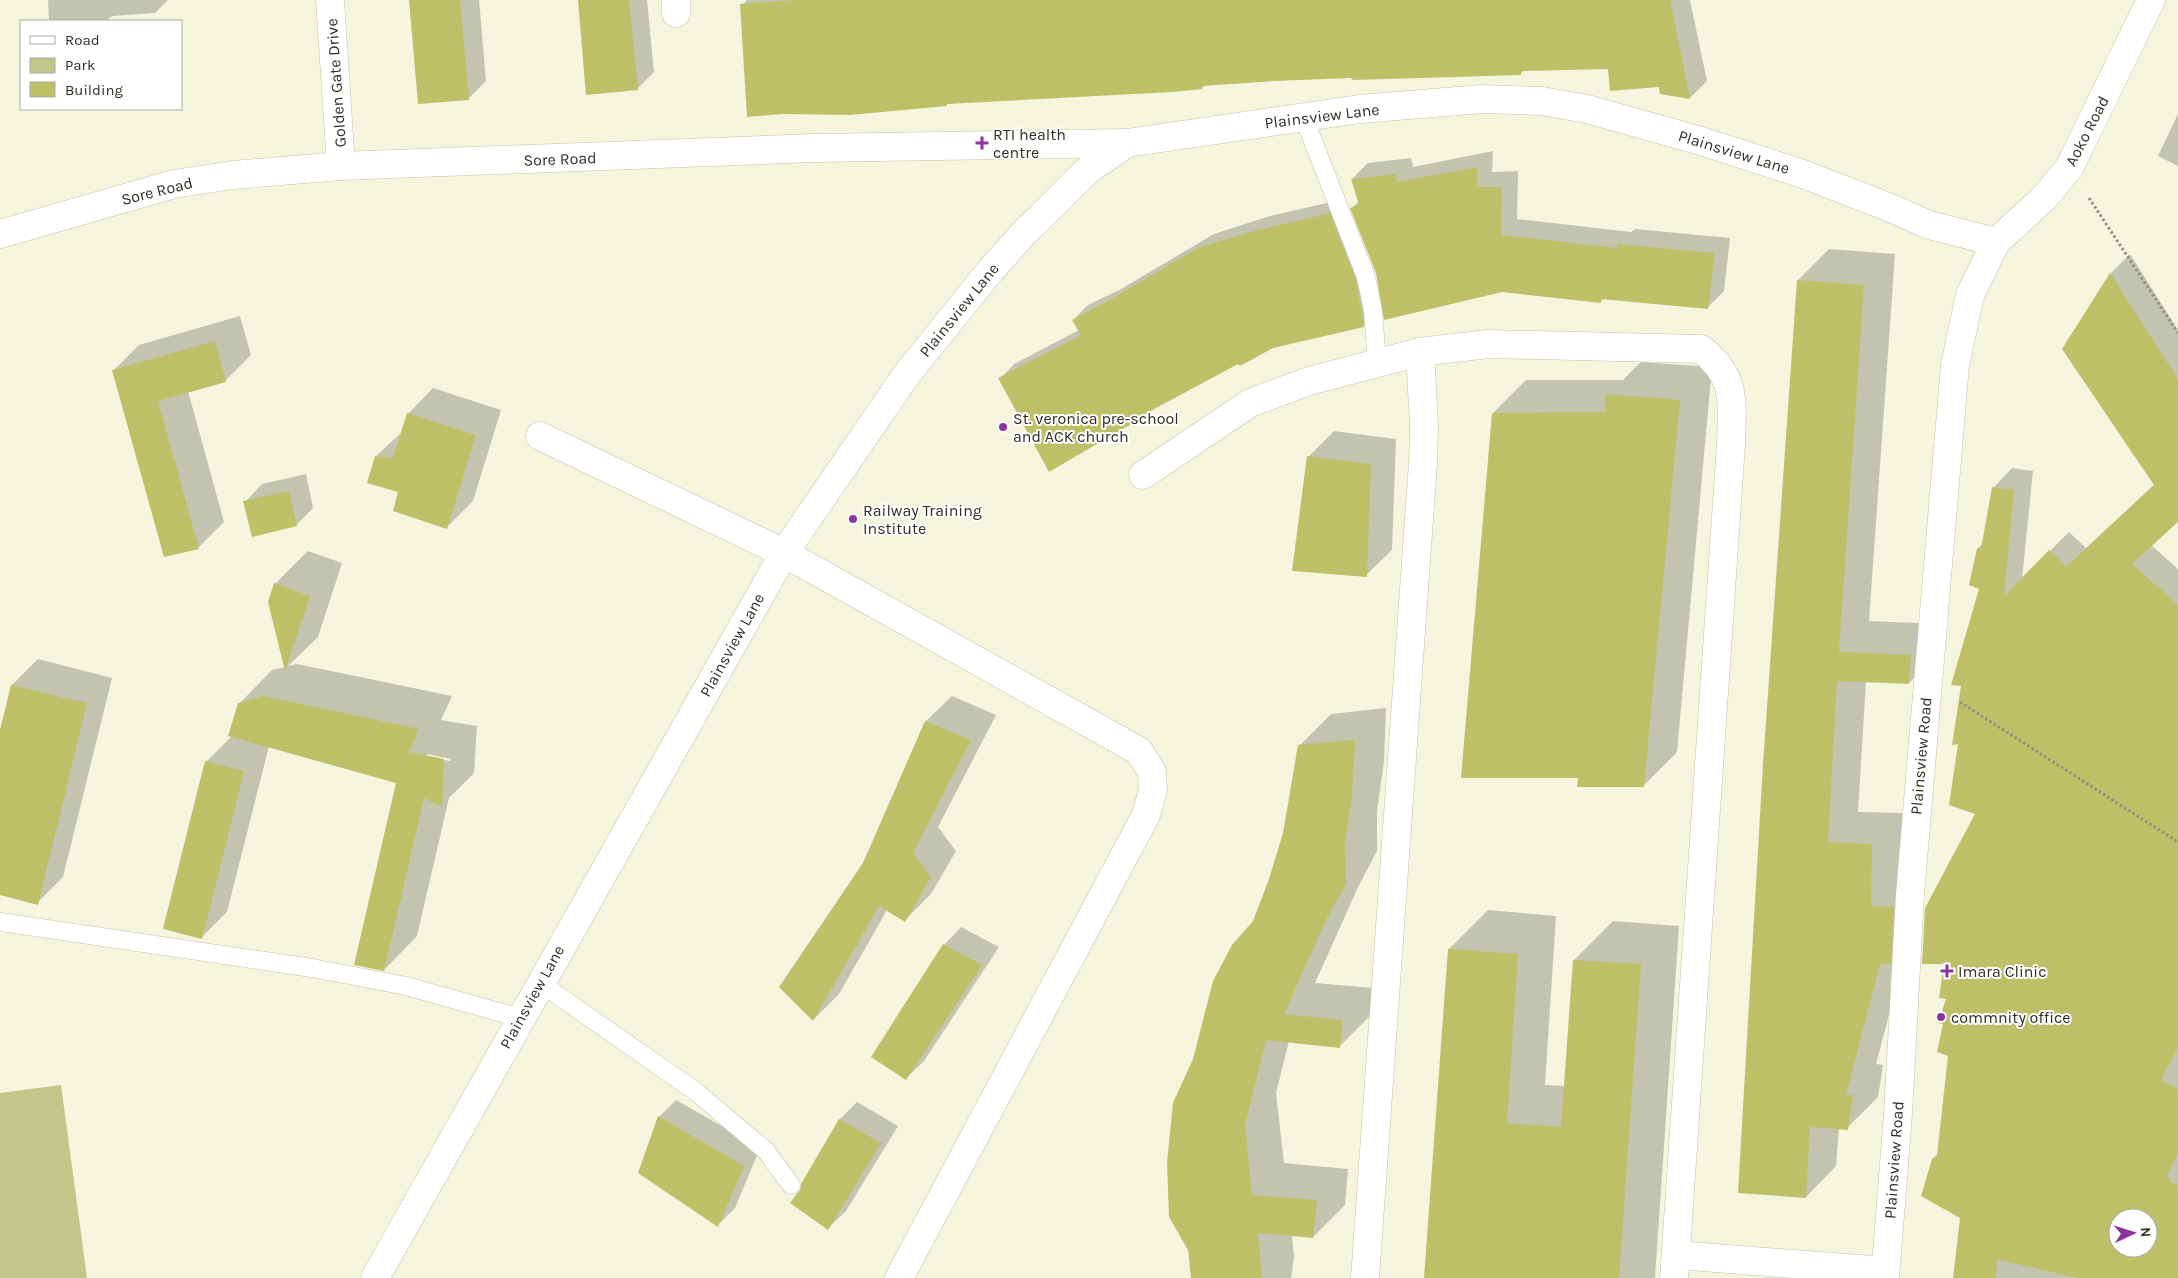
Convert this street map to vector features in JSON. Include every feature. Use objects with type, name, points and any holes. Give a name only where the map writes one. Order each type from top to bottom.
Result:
[{"type":"street","name":"Golden Gate Drive","points":[[330,0],[342,166]]},
{"type":"street","name":"Aoko Road","points":[[1996,242],[2044,198],[2069,168],[2151,0]]},
{"type":"street","name":"Plainsview Lane","points":[[375,1278],[784,553],[907,374],[990,271],[1024,233],[1088,170],[1127,143],[1360,110],[1482,99],[1542,101],[1588,109],[1701,141],[1803,174],[1929,225],[1996,242]]},
{"type":"street","name":"Sore Road","points":[[0,234],[174,184],[233,175],[342,166],[814,148],[1127,143]]},
{"type":"street","name":"Plainsview Road","points":[[1885,1274],[1898,1114],[1910,895],[1955,365],[1970,295],[1996,242]]},
{"type":"street","points":[[1143,475],[1250,403],[1309,381],[1420,352],[1488,344],[1701,350],[1716,361],[1727,380],[1732,404],[1731,444],[1675,1266],[1885,1274]]},
{"type":"street","points":[[1365,1278],[1423,464],[1424,426],[1420,352]]},
{"type":"street","points":[[540,436],[784,553],[1139,751],[1152,772],[1153,790],[1146,815],[899,1278]]},
{"type":"lane","points":[[1304,118],[1366,277],[1373,311],[1377,362]]},
{"type":"lane","points":[[0,922],[312,968],[406,986],[520,1018]]},
{"type":"lane","points":[[540,983],[695,1091],[766,1152],[791,1185]]},
{"type":"path","points":[[2069,168],[2178,332]]},
{"type":"path","points":[[1928,682],[2178,842]]},
{"type":"green space","points":[[61,1085],[87,1278],[0,1278],[0,1093]]},
{"type":"building","points":[[409,0],[460,0],[469,100],[418,104]]},
{"type":"building","points":[[578,0],[629,0],[638,90],[586,95]]},
{"type":"building","points":[[795,0],[1670,0],[1690,99],[1660,94],[1659,87],[1610,91],[1608,69],[1521,71],[1521,75],[1274,81],[1202,86],[1202,89],[1172,92],[947,104],[947,106],[850,115],[784,114],[747,117],[740,4]]},
{"type":"building","points":[[1477,167],[1477,187],[1502,187],[1501,235],[1617,248],[1617,244],[1715,253],[1708,309],[1601,299],[1601,303],[1502,292],[1384,320],[1376,273],[1350,208],[1359,205],[1351,179],[1396,174],[1397,182]]},
{"type":"building","points":[[1330,213],[1356,280],[1364,327],[1273,348],[1240,366],[1238,364],[1132,421],[1133,423],[1049,472],[998,378],[1081,335],[1072,320],[1198,248],[1254,231]]},
{"type":"building","points":[[2110,273],[2178,379],[2178,522],[2132,564],[2178,605],[2178,1048],[2161,1080],[2178,1089],[2178,1153],[2166,1177],[2170,1178],[2169,1181],[2178,1185],[2178,1278],[2076,1278],[1997,1259],[1996,1278],[1953,1278],[1960,1218],[1921,1196],[1932,1159],[1937,1155],[1948,1056],[1937,1052],[1943,1024],[1938,1023],[1946,999],[1939,998],[1944,964],[1922,964],[1925,908],[1975,814],[1949,805],[1958,744],[1952,745],[1961,686],[1951,685],[1979,589],[1969,585],[1977,548],[1981,549],[1992,487],[2014,490],[2004,596],[2049,550],[2066,567],[2154,485],[2062,349]]},
{"type":"building","points":[[1797,280],[1864,285],[1839,652],[1911,655],[1909,684],[1837,681],[1828,842],[1872,844],[1871,906],[1894,907],[1891,964],[1880,964],[1846,1095],[1853,1095],[1848,1130],[1810,1127],[1806,1198],[1738,1193],[1763,764]]},
{"type":"building","points":[[215,341],[226,382],[158,401],[199,549],[164,557],[112,370]]},
{"type":"building","points":[[1606,394],[1680,400],[1644,787],[1577,787],[1578,778],[1461,778],[1492,413],[1605,412]]},
{"type":"building","points":[[407,413],[476,435],[447,529],[393,511],[398,492],[367,483],[375,456],[393,458]]},
{"type":"building","points":[[1307,456],[1371,464],[1367,577],[1292,571]]},
{"type":"building","points":[[289,491],[297,526],[252,537],[243,501]]},
{"type":"building","points":[[274,583],[310,596],[285,671],[268,602]]},
{"type":"building","points":[[11,685],[87,703],[38,905],[0,895],[0,730]]},
{"type":"building","points":[[263,696],[419,729],[409,752],[444,759],[442,807],[424,798],[384,971],[354,965],[396,783],[228,736],[238,703]]},
{"type":"building","points":[[925,721],[971,740],[913,853],[931,877],[905,922],[879,906],[813,1021],[779,987],[863,863]]},
{"type":"building","points":[[1355,740],[1352,795],[1345,844],[1346,884],[1327,918],[1284,1014],[1343,1020],[1340,1048],[1266,1040],[1245,1125],[1252,1195],[1317,1200],[1313,1238],[1258,1233],[1262,1278],[1191,1278],[1188,1250],[1169,1217],[1167,1162],[1173,1103],[1193,1059],[1213,981],[1232,945],[1253,921],[1269,879],[1283,833],[1298,745]]},
{"type":"building","points":[[205,761],[244,771],[202,939],[163,929]]},
{"type":"building","points":[[943,944],[982,965],[906,1080],[871,1057]]},
{"type":"building","points":[[1448,949],[1518,954],[1507,1123],[1561,1127],[1573,960],[1641,964],[1619,1278],[1424,1278]]},
{"type":"building","points":[[658,1116],[744,1166],[718,1227],[638,1173]]},
{"type":"building","points":[[839,1119],[881,1143],[828,1230],[790,1203],[800,1190],[801,1184]]},
{"type":"place","name":"RTI health centre","points":[[982,143]]},
{"type":"place","name":"St. veronica pre-school and ACK church","points":[[1003,427]]},
{"type":"place","name":"Railway Training Institute","points":[[853,519]]},
{"type":"place","name":"Imara Clinic","points":[[1947,971]]},
{"type":"place","name":"commnity office","points":[[1941,1017]]}]
